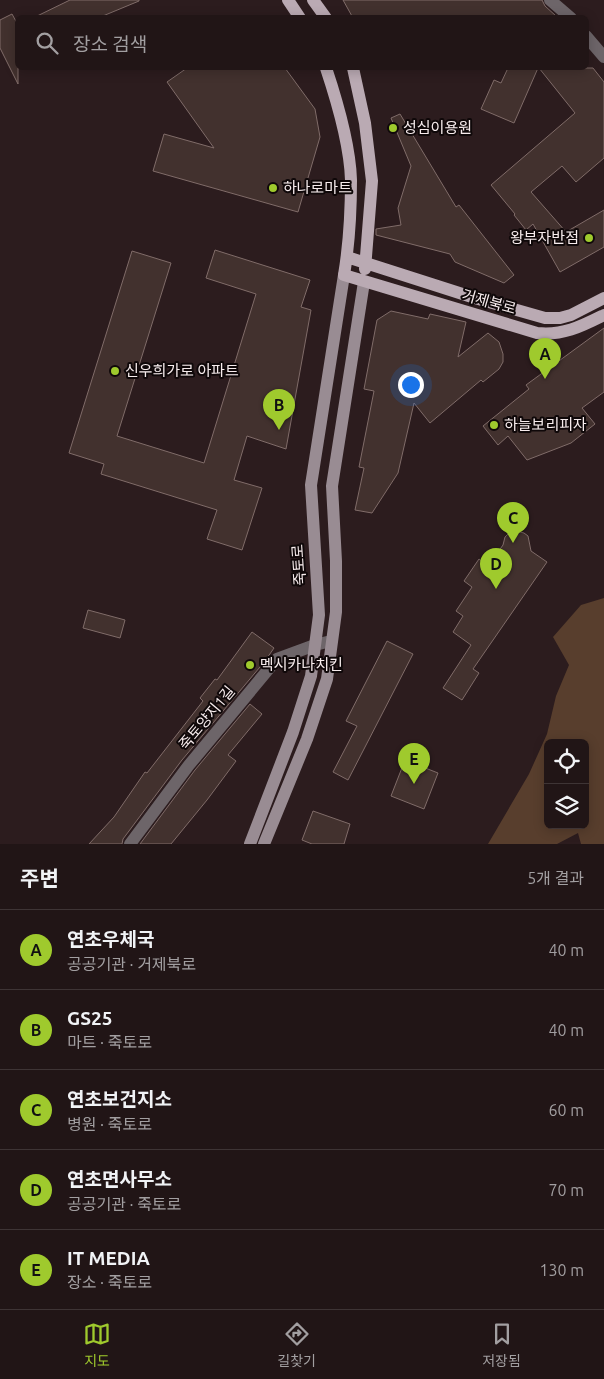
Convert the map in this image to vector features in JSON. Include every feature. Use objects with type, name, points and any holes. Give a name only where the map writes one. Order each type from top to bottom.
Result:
[{"type":"main road","points":[[313,0],[324,15]]},
{"type":"main road","points":[[292,1],[299,15]]},
{"type":"main road","points":[[327,70],[343,130],[351,179],[347,257],[344,275]]},
{"type":"main road","points":[[353,70],[365,123],[372,181],[364,282]]},
{"type":"main road","name":"거제북로","points":[[347,257],[545,318],[560,318],[571,315],[604,298]]},
{"type":"main road","name":"거제북로","points":[[344,275],[544,334],[577,329],[604,314]]},
{"type":"street","points":[[550,0],[568,15]]},
{"type":"street","points":[[589,40],[604,57]]},
{"type":"street","name":"죽토로","points":[[250,844],[293,732],[311,676],[319,615],[311,484],[344,275]]},
{"type":"street","points":[[264,844],[310,731],[327,679],[336,604],[332,486],[364,282]]},
{"type":"street","name":"죽토양지1길","points":[[130,844],[189,765],[277,659],[315,644],[331,641]]},
{"type":"shaded area","points":[[604,598],[604,844],[581,844],[578,833],[557,844],[488,844],[529,774],[544,741],[544,829],[589,829],[589,739],[545,739],[556,696],[569,665],[553,637],[581,605]]},
{"type":"building","points":[[70,0],[139,0],[105,15],[39,15]]},
{"type":"building","points":[[343,0],[542,0],[545,6],[555,15],[351,15]]},
{"type":"building","points":[[12,14],[15,20],[15,70],[18,70],[18,84],[0,48],[0,20]]},
{"type":"building","points":[[589,68],[593,68],[604,82],[604,158],[576,182],[562,166],[531,192],[566,232],[604,210],[604,247],[560,272],[533,224],[526,230],[491,185],[575,113],[541,70],[589,70]]},
{"type":"building","points":[[184,70],[286,70],[315,109],[320,137],[298,212],[153,171],[164,134],[214,148],[167,82]]},
{"type":"building","points":[[507,70],[537,70],[514,123],[481,109],[494,80],[501,83]]},
{"type":"building","points":[[400,114],[456,207],[459,205],[514,275],[504,283],[455,262],[450,254],[376,235],[376,229],[401,225],[398,208],[411,166],[391,118]]},
{"type":"building","name":"신우희가로 아파트","points":[[215,250],[310,280],[301,307],[311,310],[286,449],[247,436],[234,480],[262,488],[242,550],[207,539],[217,510],[101,474],[104,464],[69,453],[132,251],[171,263],[117,436],[204,463],[256,294],[206,278]]},
{"type":"building","points":[[391,311],[428,319],[430,314],[466,322],[458,357],[488,333],[499,342],[503,354],[503,362],[499,369],[483,382],[481,380],[430,423],[414,403],[398,473],[372,513],[355,510],[364,468],[359,467],[374,391],[364,389],[377,320]]},
{"type":"building","points":[[604,328],[604,392],[582,408],[595,424],[571,443],[527,460],[508,436],[498,445],[483,426],[529,389],[526,385]]},
{"type":"building","points":[[516,531],[528,536],[531,551],[547,562],[473,669],[479,673],[462,700],[443,688],[471,645],[453,632],[463,616],[456,611],[472,587],[464,581],[479,559],[488,566],[503,545],[505,537]]},
{"type":"building","points":[[88,610],[125,620],[120,638],[83,628]]},
{"type":"building","points":[[252,632],[274,648],[265,661],[182,760],[123,839],[122,844],[89,844],[114,817],[145,772],[147,773],[203,701],[200,698],[215,679],[217,680]]},
{"type":"building","points":[[387,641],[413,654],[348,780],[333,772],[357,726],[346,721]]},
{"type":"building","points":[[250,704],[262,714],[228,755],[236,761],[207,800],[171,844],[140,844],[195,770]]},
{"type":"building","points":[[405,760],[438,773],[424,809],[391,796]]},
{"type":"building","points":[[313,811],[350,824],[344,844],[312,844],[302,840]]},
{"type":"place","name":"성심이용원","points":[[393,128]]},
{"type":"place","name":"하나로마트","points":[[273,188]]},
{"type":"place","name":"왕부자반점","points":[[589,238]]},
{"type":"place","name":"신우희가로 아파트","points":[[115,371]]},
{"type":"place","name":"연초우체국","points":[[545,379]]},
{"type":"place","name":"하늘보리피자","points":[[494,425]]},
{"type":"place","name":"GS25","points":[[279,430]]},
{"type":"place","name":"연초보건지소","points":[[513,543]]},
{"type":"place","name":"연초면사무소","points":[[496,589]]},
{"type":"place","name":"멕시카나치킨","points":[[250,665]]},
{"type":"place","name":"IT MEDIA","points":[[414,784]]}]
